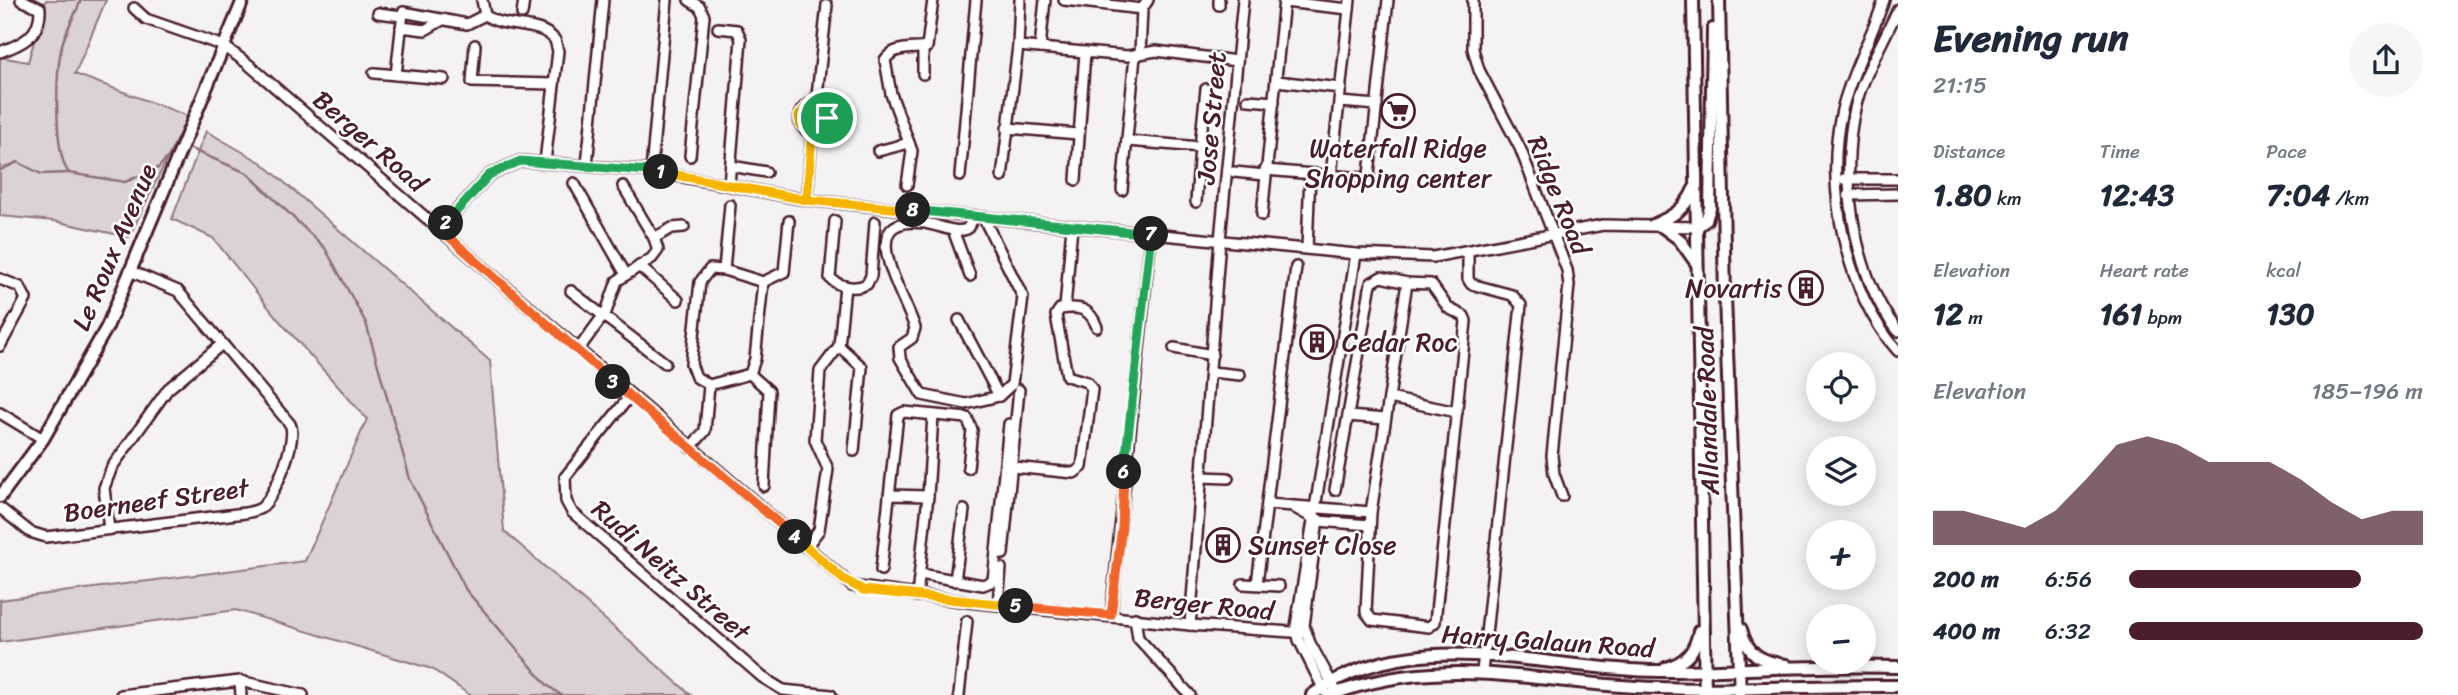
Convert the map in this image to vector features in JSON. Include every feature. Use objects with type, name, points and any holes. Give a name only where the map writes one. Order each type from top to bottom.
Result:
[{"type":"main road","name":"Le Roux Avenue","points":[[0,497],[43,439],[94,352],[243,0]]},
{"type":"main road","name":"Allandale Road","points":[[1693,0],[1705,692]]},
{"type":"main road","name":"Allandale Road","points":[[1719,3],[1740,693]]},
{"type":"main road","points":[[1697,227],[1706,220],[1710,208],[1710,78],[1713,28],[1719,3]]},
{"type":"main road","points":[[1695,186],[1688,201],[1675,215],[1657,225],[1679,239],[1697,264]]},
{"type":"main road","points":[[1736,609],[1742,636],[1758,659],[1806,666]]},
{"type":"main road","points":[[1657,671],[1689,657],[1697,644],[1703,610]]},
{"type":"main road","name":"Harry Galaun Road","points":[[1330,691],[1383,663],[1414,656],[1485,655],[1597,668],[1657,671],[1806,670]]},
{"type":"main road","points":[[1876,668],[1898,667]]},
{"type":"main road","name":"Harry Galaun Road","points":[[1312,695],[1389,677],[1445,671],[1705,692],[1740,693],[1822,686]]},
{"type":"main road","points":[[1773,695],[1822,686],[1898,685]]},
{"type":"main road","points":[[1655,688],[1672,695]]},
{"type":"street","points":[[0,52],[24,43],[36,29],[40,9],[21,0]]},
{"type":"street","points":[[482,0],[485,15],[492,20],[538,29],[552,36],[558,51],[545,162]]},
{"type":"street","points":[[522,14],[524,0]]},
{"type":"street","points":[[587,165],[603,0]]},
{"type":"street","points":[[651,171],[667,0]]},
{"type":"street","points":[[689,0],[700,7],[704,16],[690,156]]},
{"type":"street","points":[[907,184],[912,155],[891,94],[885,60],[888,54],[900,49],[923,48],[929,45],[933,0]]},
{"type":"street","points":[[960,176],[976,0]]},
{"type":"street","points":[[1002,177],[1018,46],[1020,0]]},
{"type":"street","points":[[1040,48],[1045,0]]},
{"type":"street","points":[[1064,0],[1142,9]]},
{"type":"street","points":[[1122,190],[1142,9],[1147,0]]},
{"type":"street","name":"Jose Street","points":[[1190,625],[1220,240],[1243,0]]},
{"type":"street","points":[[1234,172],[1369,176],[1388,0]]},
{"type":"street","name":"Ridge Road","points":[[1474,0],[1473,49],[1479,70],[1520,148],[1563,255],[1569,285],[1552,456],[1554,474],[1562,496]]},
{"type":"street","points":[[1884,0],[1842,111],[1838,195],[1845,247],[1860,294],[1875,322],[1898,352]]},
{"type":"street","points":[[1262,215],[1284,1],[1350,4],[1331,176]]},
{"type":"street","points":[[816,104],[827,5]]},
{"type":"street","name":"Berger Road","points":[[134,8],[146,19],[224,46],[852,586],[916,596],[1301,634]]},
{"type":"street","points":[[1898,9],[1860,92],[1849,149],[1852,216],[1868,276],[1878,302],[1898,331]]},
{"type":"street","points":[[378,13],[444,19],[467,24],[485,15]]},
{"type":"street","points":[[396,75],[403,14]]},
{"type":"street","points":[[401,27],[425,30],[444,19]]},
{"type":"street","points":[[718,28],[734,29],[740,35],[729,185]]},
{"type":"street","points":[[475,45],[472,82],[554,84]]},
{"type":"street","points":[[1018,46],[1137,55],[1156,51],[1237,61]]},
{"type":"street","points":[[923,48],[923,74]]},
{"type":"street","points":[[1076,180],[1085,52]]},
{"type":"street","points":[[374,73],[444,79]]},
{"type":"street","points":[[1276,81],[1341,88]]},
{"type":"street","points":[[1196,202],[1206,89]]},
{"type":"street","points":[[1248,100],[1274,102]]},
{"type":"street","points":[[1340,102],[1377,105]]},
{"type":"street","points":[[816,104],[824,109],[827,118],[821,130],[812,132],[801,125],[799,116],[807,106],[816,104]]},
{"type":"street","points":[[1007,128],[1078,134]]},
{"type":"street","points":[[807,200],[812,132]]},
{"type":"street","points":[[1128,141],[1200,147]]},
{"type":"street","points":[[878,151],[909,143]]},
{"type":"street","points":[[440,229],[489,175],[520,161],[651,171],[807,200],[1356,254],[1433,257],[1603,225],[1697,227]]},
{"type":"street","points":[[731,166],[766,172]]},
{"type":"street","points":[[1307,248],[1310,174]]},
{"type":"street","points":[[1838,179],[1898,179]]},
{"type":"street","points":[[574,183],[625,273]]},
{"type":"street","points":[[578,351],[603,315],[612,288],[625,273],[656,254],[654,238],[623,186]]},
{"type":"street","points":[[1838,195],[1898,194]]},
{"type":"street","points":[[724,270],[730,205]]},
{"type":"street","points":[[979,217],[1023,298],[1015,376],[1009,389],[999,396],[966,404],[929,399],[915,386],[900,358],[899,346],[912,338],[915,328],[892,271],[887,251],[887,234],[895,225],[910,222],[953,230],[967,229],[979,217]]},
{"type":"street","points":[[750,374],[709,385],[696,377],[691,364],[700,282],[710,269],[724,270],[763,282],[784,272],[789,221]]},
{"type":"street","points":[[835,221],[829,275],[833,281],[845,286],[861,287],[870,281],[875,222]]},
{"type":"street","points":[[1065,308],[1072,226]]},
{"type":"street","points":[[654,238],[676,227],[684,227]]},
{"type":"street","points":[[953,230],[970,276]]},
{"type":"street","points":[[1111,615],[1151,234]]},
{"type":"street","points":[[1468,252],[1468,279],[1471,284],[1512,295],[1521,304],[1482,672]]},
{"type":"street","points":[[1330,691],[1301,634],[1317,504],[1356,254]]},
{"type":"street","points":[[639,266],[678,300]]},
{"type":"street","points":[[1256,584],[1296,267]]},
{"type":"street","name":"Boerneef Street","points":[[0,509],[30,531],[46,537],[257,510],[271,497],[293,441],[293,428],[178,291],[130,271]]},
{"type":"street","points":[[1335,490],[1371,283],[1381,277],[1406,283],[1431,284],[1448,308],[1464,316],[1466,321],[1435,622],[1429,627],[1372,620],[1366,612],[1371,512],[1406,283]]},
{"type":"street","points":[[0,279],[20,287],[26,299],[0,346]]},
{"type":"street","points":[[750,374],[755,359],[763,282]]},
{"type":"street","points":[[806,547],[819,530],[828,469],[815,440],[819,375],[822,366],[839,346],[845,286]]},
{"type":"street","points":[[571,291],[665,363]]},
{"type":"street","points":[[1013,467],[1074,473],[1084,462],[1092,389],[1087,382],[1070,379],[1066,374],[1056,317],[1058,310],[1088,310],[1097,327]]},
{"type":"street","points":[[959,320],[999,396]]},
{"type":"street","points":[[109,529],[104,488],[112,467],[168,389],[222,344]]},
{"type":"street","points":[[839,346],[860,362],[862,367],[854,451]]},
{"type":"street","points":[[1174,348],[1212,355]]},
{"type":"street","points":[[1211,373],[1240,375]]},
{"type":"street","points":[[750,374],[765,385],[771,397],[764,486]]},
{"type":"street","points":[[690,448],[705,431],[709,385]]},
{"type":"street","points":[[998,604],[1019,390]]},
{"type":"street","name":"Rudi Neitz Street","points":[[630,396],[565,477],[566,501],[572,512],[762,677],[783,690],[831,695]]},
{"type":"street","points":[[1389,398],[1457,412]]},
{"type":"street","points":[[881,570],[897,417],[904,412],[960,416],[970,420],[972,430],[968,468]]},
{"type":"street","points":[[0,413],[43,439]]},
{"type":"street","points":[[916,596],[928,496],[933,415]]},
{"type":"street","points":[[1348,416],[1385,419]]},
{"type":"street","points":[[920,575],[983,585],[995,577],[1009,424]]},
{"type":"street","points":[[1202,477],[1228,478]]},
{"type":"street","points":[[889,495],[928,496]]},
{"type":"street","points":[[1268,504],[1293,507],[1317,504],[1371,512]]},
{"type":"street","points":[[1293,507],[1315,520],[1370,525]]},
{"type":"street","points":[[955,581],[964,510]]},
{"type":"street","points":[[1243,584],[1279,586]]},
{"type":"street","points":[[1135,618],[1138,638],[1190,695]]},
{"type":"street","points":[[960,695],[967,621]]},
{"type":"street","points":[[121,695],[240,681],[303,695]]},
{"type":"street","points":[[240,681],[241,695]]},
{"type":"shaded area","points":[[46,0],[106,0],[75,74],[188,116],[129,237],[54,221],[0,216],[0,57],[28,62]]},
{"type":"shaded area","points":[[206,131],[262,163],[490,361],[504,531],[691,695],[470,695],[432,669],[236,610],[0,642],[0,600],[305,561],[367,419],[277,318],[213,238],[172,219]]},
{"type":"waterway","points":[[81,0],[64,39],[58,73],[58,131],[60,148],[69,173],[125,182],[158,168],[180,144]]},
{"type":"waterway","points":[[186,147],[247,173],[325,248],[366,323],[410,479],[466,590],[547,685],[561,695]]},
{"type":"waterway","points":[[0,170],[18,162],[41,174],[69,173]]},
{"type":"place","name":"Waterfall Ridge Shopping center","points":[[1398,111]]},
{"type":"place","name":"Novartis","points":[[1806,288]]},
{"type":"place","name":"Cedar Roc","points":[[1317,342]]},
{"type":"place","name":"Sunset Close","points":[[1223,545]]},
{"type":"route","points":[[827,118],[821,130],[812,132],[807,200],[651,171],[520,161],[489,175],[440,229],[852,586],[863,590],[916,596],[1111,615],[1119,560],[1122,492],[1151,234],[807,200],[810,179],[812,132],[801,125],[799,116],[803,108],[816,104],[824,109],[827,118]]}]
